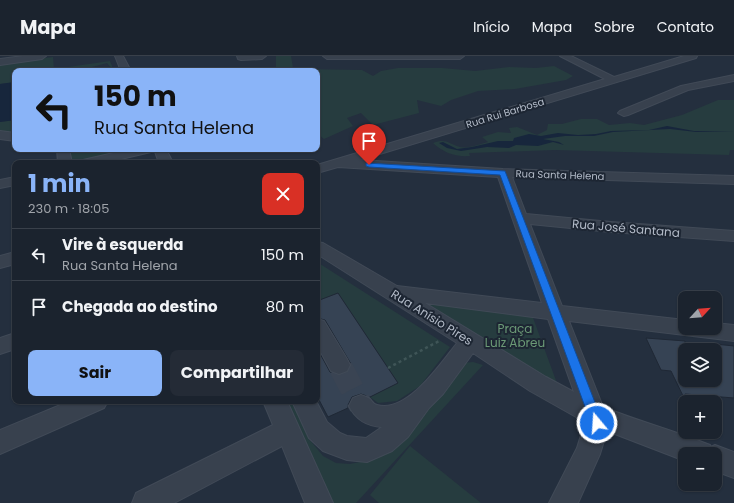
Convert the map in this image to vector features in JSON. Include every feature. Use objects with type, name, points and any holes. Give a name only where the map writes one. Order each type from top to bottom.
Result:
[{"type":"street","points":[[0,62],[42,56]]},
{"type":"street","points":[[119,56],[125,68]]},
{"type":"street","points":[[240,56],[262,56]]},
{"type":"street","points":[[240,56],[248,66]]},
{"type":"street","points":[[327,56],[460,56]]},
{"type":"street","points":[[564,56],[614,80]]},
{"type":"street","name":"Rua Rui Barbosa","points":[[320,168],[693,56]]},
{"type":"street","points":[[624,113],[685,88],[734,78]]},
{"type":"street","points":[[0,135],[12,137]]},
{"type":"street","points":[[101,160],[134,152]]},
{"type":"street","name":"Rua Santa Helena","points":[[339,163],[503,173],[734,180]]},
{"type":"street","points":[[503,173],[597,423],[594,438],[585,460],[563,503]]},
{"type":"street","points":[[0,184],[12,181]]},
{"type":"street","name":"Rua José Santana","points":[[519,218],[611,227],[734,236]]},
{"type":"street","name":"Rua Anísio Pires","points":[[320,249],[394,293],[538,384],[595,415],[680,447]]},
{"type":"street","points":[[0,262],[12,259]]},
{"type":"street","points":[[394,293],[678,327]]},
{"type":"street","points":[[320,332],[339,365]]},
{"type":"street","points":[[722,332],[734,333]]},
{"type":"street","points":[[305,404],[318,430],[332,442],[347,448],[367,450],[383,442],[399,429],[421,401],[436,387],[463,336]]},
{"type":"street","points":[[0,346],[12,342]]},
{"type":"street","points":[[361,406],[369,414],[382,417],[404,411],[421,401]]},
{"type":"street","points":[[0,442],[89,404]]},
{"type":"street","points":[[276,404],[319,503]]},
{"type":"street","points":[[146,503],[288,430]]},
{"type":"street","points":[[722,460],[734,464]]},
{"type":"path","points":[[388,368],[463,336]]},
{"type":"green space","points":[[276,56],[291,56],[293,68],[276,68]]},
{"type":"green space","points":[[53,57],[54,68],[12,68],[12,82],[0,84],[0,64]]},
{"type":"green space","points":[[110,61],[113,68],[107,63],[88,68],[61,68]]},
{"type":"green space","points":[[554,66],[573,76],[566,80],[515,89],[478,91],[451,100],[441,106],[417,100],[419,113],[373,125],[361,113],[347,118],[353,126],[324,139],[320,136],[320,69],[362,70],[373,76],[381,71],[398,68],[442,68],[475,71],[509,67],[536,68]]},
{"type":"green space","points":[[718,100],[734,100],[734,150],[730,150],[729,155],[555,150],[469,153],[470,156],[465,156],[450,154],[433,143],[445,141],[460,147],[470,147],[488,142],[482,137],[498,132],[511,133],[509,128],[517,127],[537,135],[547,130],[548,124],[562,124],[581,119],[597,119],[609,125],[630,123],[644,125],[682,115]]},
{"type":"green space","points":[[12,120],[12,135],[0,133],[0,122]]},
{"type":"green space","points":[[69,152],[117,152],[84,160],[70,160]]},
{"type":"green space","points":[[320,264],[450,347],[420,386],[397,401],[378,403],[370,397],[398,383],[338,293],[320,300]]},
{"type":"green space","name":"Praça Luiz Abreu","points":[[425,303],[532,315],[558,386]]},
{"type":"green space","points":[[473,362],[483,365],[356,503],[322,503],[279,404],[294,404],[309,439],[323,456],[336,463],[350,464],[360,462],[377,455],[463,363]]},
{"type":"green space","points":[[410,446],[481,503],[379,503],[370,495]]},
{"type":"water","points":[[12,82],[12,120],[0,122],[0,84]]},
{"type":"water","points":[[667,126],[694,131],[734,131],[696,132],[670,129],[613,132],[594,136],[565,136],[543,139],[559,142],[564,145],[553,142],[538,146],[516,145],[509,148],[487,147],[461,151],[447,148],[439,143],[443,142],[457,149],[498,141],[513,141],[514,138],[529,134],[541,136],[558,133],[578,135],[596,134],[611,131],[649,130]]},
{"type":"building","points":[[338,293],[398,383],[370,397],[361,394],[352,397],[348,408],[328,417],[320,402],[320,354],[330,372],[338,375],[348,372],[351,364],[325,320],[320,319],[320,300]]},
{"type":"building","points":[[646,338],[685,341],[685,343],[678,343],[678,386],[671,371],[661,370]]},
{"type":"building","points":[[722,345],[734,346],[734,398],[722,397],[722,395],[683,395],[679,387],[722,387]]},
{"type":"tunnel","points":[[339,365],[341,369]]},
{"type":"tunnel","points":[[341,368],[361,406]]},
{"type":"route","points":[[369,165],[503,173],[597,423]]}]
